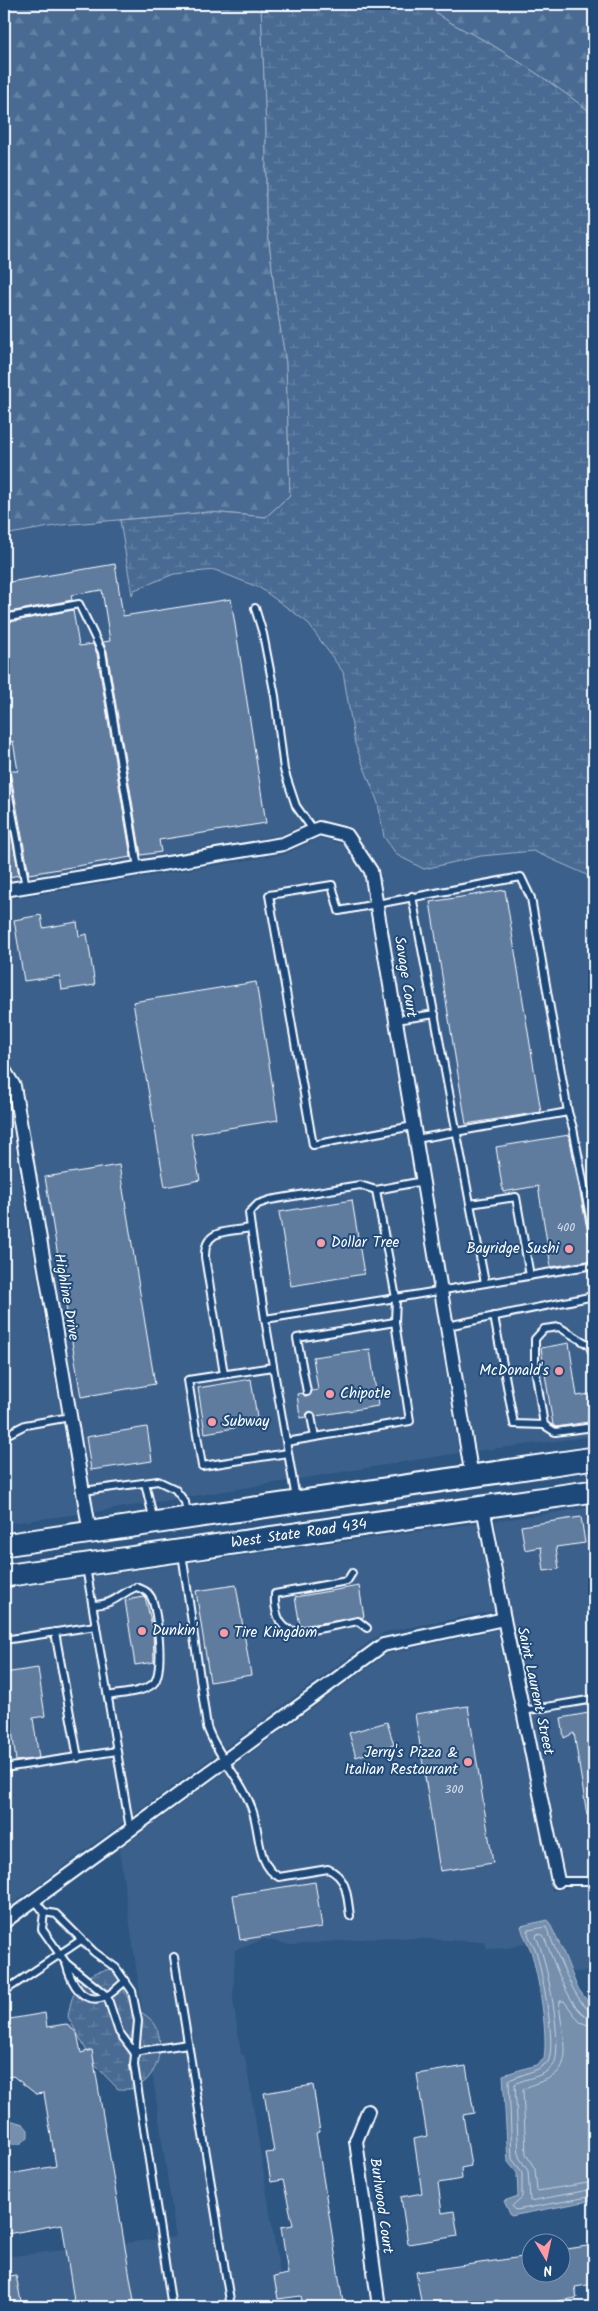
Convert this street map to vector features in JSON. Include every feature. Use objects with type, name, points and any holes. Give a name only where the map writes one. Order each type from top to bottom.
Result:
[{"type":"main road","name":"West State Road 434","points":[[4,1545],[472,1478],[594,1458]]},
{"type":"main road","points":[[483,1508],[488,1498],[498,1487],[523,1470]]},
{"type":"main road","points":[[436,1514],[461,1495],[472,1478]]},
{"type":"main road","name":"West State Road 434","points":[[4,1576],[594,1491]]},
{"type":"street","name":"Savage Court","points":[[313,830],[319,828],[347,836],[371,871],[472,1478]]},
{"type":"street","points":[[4,890],[283,844],[313,830]]},
{"type":"street","name":"Highline Drive","points":[[4,1070],[14,1086],[90,1532]]},
{"type":"street","name":"Saint Laurent Street","points":[[483,1508],[558,1881]]},
{"type":"street","points":[[4,1922],[383,1645],[504,1619]]},
{"type":"street","name":"Burlwood Court","points":[[368,2111],[356,2142],[378,2307]]},
{"type":"lane","points":[[4,618],[79,604],[102,652],[138,868]]},
{"type":"lane","points":[[255,608],[263,634],[275,696],[284,770],[296,806],[313,830]]},
{"type":"lane","points":[[4,769],[26,887]]},
{"type":"lane","points":[[413,1126],[313,1145],[269,895],[332,885],[339,911],[521,876],[531,898],[568,1112],[573,1128],[594,1238]]},
{"type":"lane","points":[[412,896],[485,1283]]},
{"type":"lane","points":[[396,1020],[434,1014]]},
{"type":"lane","points":[[416,1140],[568,1112]]},
{"type":"lane","points":[[297,1502],[265,1319],[249,1213],[252,1208],[270,1200],[360,1185],[376,1190],[423,1181]]},
{"type":"lane","points":[[286,1442],[410,1421],[394,1322],[396,1298],[376,1190]]},
{"type":"lane","points":[[470,1204],[516,1197],[530,1276]]},
{"type":"lane","points":[[224,1374],[205,1257],[205,1243],[214,1234],[250,1228]]},
{"type":"lane","points":[[265,1319],[594,1265]]},
{"type":"lane","points":[[447,1326],[594,1296]]},
{"type":"lane","points":[[494,1316],[514,1424],[544,1425],[555,1432],[594,1427]]},
{"type":"lane","points":[[307,1392],[298,1338],[394,1322]]},
{"type":"lane","points":[[544,1425],[535,1368],[535,1340],[544,1329],[559,1327],[589,1346],[594,1356]]},
{"type":"lane","points":[[274,1367],[188,1380],[202,1466],[288,1452]]},
{"type":"lane","points":[[311,1416],[315,1437]]},
{"type":"lane","points":[[4,1436],[25,1425],[70,1417]]},
{"type":"lane","points":[[83,1491],[158,1481],[175,1489],[185,1502],[188,1518]]},
{"type":"lane","points":[[145,1483],[154,1523]]},
{"type":"lane","points":[[182,1551],[207,1727],[224,1761],[250,1802],[267,1868],[279,1877],[328,1869],[336,1872],[344,1882],[350,1916]]},
{"type":"lane","points":[[86,1564],[130,1829]]},
{"type":"lane","points":[[352,1573],[347,1582],[275,1594],[274,1607],[282,1624],[294,1631],[358,1621],[367,1628]]},
{"type":"lane","points":[[93,1605],[107,1604],[136,1587],[145,1590],[151,1597],[158,1633],[161,1662],[159,1674],[153,1683],[136,1691],[108,1696]]},
{"type":"lane","points":[[4,1640],[96,1626]]},
{"type":"lane","points":[[55,1632],[78,1758]]},
{"type":"lane","points":[[523,1711],[594,1699]]},
{"type":"lane","points":[[4,1768],[117,1751]]},
{"type":"lane","points":[[558,1881],[594,1880]]},
{"type":"lane","points":[[34,1899],[44,1912],[56,1914],[81,1940],[116,1968],[132,1991],[138,2021],[134,2065],[172,2307]]},
{"type":"lane","points":[[44,1912],[42,1929],[66,1963],[107,1996],[119,2032],[134,2052]]},
{"type":"lane","points":[[9,1988],[81,1940]]},
{"type":"lane","points":[[174,1957],[231,2307]]},
{"type":"lane","points":[[66,1963],[70,1978],[78,1991],[90,1998],[107,1996],[126,1981]]},
{"type":"lane","points":[[134,2052],[188,2044]]},
{"type":"shaded area","points":[[120,520],[132,594],[134,590],[174,574],[215,570],[260,588],[307,622],[343,672],[355,744],[378,803],[384,837],[481,856],[533,851],[585,874],[594,882],[594,1436],[476,1451],[379,869],[354,830],[349,826],[315,819],[281,835],[4,881],[4,535],[61,525]]},
{"type":"shaded area","points":[[320,838],[343,844],[363,874],[459,1453],[95,1512],[22,1085],[5,1057],[4,900],[285,854]]},
{"type":"shaded area","points":[[4,1086],[78,1514],[4,1524]]},
{"type":"shaded area","points":[[594,1507],[594,1971],[571,1972],[548,1920],[523,1937],[527,1943],[508,1948],[487,1949],[485,1942],[387,1937],[290,1945],[265,1939],[235,1950],[233,2000],[241,2054],[245,2056],[285,2307],[4,2307],[4,2257],[176,2237],[152,2071],[160,2058],[160,2047],[156,2026],[143,2014],[119,1849],[387,1654],[497,1630],[552,1891],[568,1888],[512,1617],[495,1521]]},
{"type":"shaded area","points":[[478,1523],[494,1611],[385,1632],[4,1910],[4,1589]]},
{"type":"green space","points":[[4,4],[261,4],[266,129],[266,213],[275,295],[286,363],[290,495],[266,517],[209,512],[61,525],[4,535]]},
{"type":"green space","points":[[261,4],[427,4],[440,16],[489,43],[569,96],[594,115],[594,882],[585,874],[533,851],[481,856],[424,869],[397,855],[384,837],[378,803],[355,744],[343,672],[307,622],[260,588],[215,570],[174,574],[134,590],[132,595],[120,520],[209,512],[266,517],[290,495],[286,363],[275,295],[266,213],[266,129]]},
{"type":"green space","points":[[427,4],[594,4],[594,115],[569,96],[489,43],[440,16]]},
{"type":"green space","points":[[113,1969],[131,2003],[154,2023],[159,2034],[159,2052],[155,2068],[144,2082],[130,2089],[118,2089],[94,2064],[68,2017],[72,1998],[80,1983],[93,1974]]},
{"type":"water","points":[[548,1920],[577,1987],[594,2010],[594,2200],[511,2216],[504,2201],[518,2196],[517,2173],[508,2162],[503,2075],[536,2065],[544,2059],[545,2047],[544,2020],[537,1976],[531,1951],[521,1926]]},
{"type":"water","points":[[10,2120],[23,2124],[28,2130],[28,2137],[20,2144],[4,2142],[4,2122]]},
{"type":"building","points":[[115,564],[123,616],[231,599],[266,823],[159,840],[161,852],[141,855],[107,651],[103,642],[110,641],[102,590],[71,595],[72,600],[4,613],[4,583]]},
{"type":"building","points":[[73,610],[79,646],[93,644],[97,654],[131,857],[29,874],[10,771],[18,771],[13,741],[10,742],[4,705],[4,623]]},
{"type":"building","points":[[4,795],[19,875],[4,878]]},
{"type":"building","points":[[505,890],[541,1112],[466,1124],[430,902]]},
{"type":"building","points":[[41,915],[43,928],[77,922],[79,936],[87,934],[95,985],[62,990],[60,976],[24,981],[14,920]]},
{"type":"building","points":[[256,982],[278,1120],[191,1134],[200,1180],[165,1187],[133,1002]]},
{"type":"building","points":[[569,1135],[593,1260],[551,1267],[538,1186],[503,1192],[496,1147]]},
{"type":"building","points":[[119,1165],[155,1384],[81,1397],[45,1177]]},
{"type":"building","name":"Dollar Tree","points":[[352,1200],[364,1274],[291,1286],[279,1212]]},
{"type":"building","name":"McDonald's","points":[[569,1343],[577,1396],[590,1394],[594,1421],[556,1427],[553,1425],[541,1348]]},
{"type":"building","points":[[370,1349],[378,1406],[316,1416],[311,1411],[307,1413],[306,1417],[300,1418],[297,1394],[302,1393],[307,1397],[312,1391],[318,1390],[313,1357]]},
{"type":"building","points":[[251,1379],[258,1424],[205,1433],[198,1388]]},
{"type":"building","points":[[147,1427],[152,1461],[91,1470],[86,1437]]},
{"type":"building","points":[[581,1517],[585,1543],[556,1547],[559,1569],[544,1571],[541,1547],[525,1550],[521,1526]]},
{"type":"building","points":[[236,1585],[251,1675],[210,1682],[196,1591]]},
{"type":"building","points":[[359,1586],[364,1617],[300,1626],[295,1597]]},
{"type":"building","points":[[145,1597],[153,1629],[154,1662],[135,1665],[125,1600]]},
{"type":"building","points":[[38,1668],[45,1716],[33,1718],[39,1758],[16,1761],[11,1722],[4,1723],[4,1673]]},
{"type":"building","points":[[468,1706],[493,1863],[440,1871],[415,1714]]},
{"type":"building","points":[[594,1712],[594,1815],[587,1815],[574,1733],[564,1738],[561,1718]]},
{"type":"building","points":[[387,1722],[394,1745],[356,1757],[349,1733]]},
{"type":"building","points":[[315,1882],[322,1927],[240,1940],[233,1895]]},
{"type":"building","points":[[45,2013],[47,2027],[66,2024],[77,2033],[81,2053],[92,2050],[135,2307],[75,2307],[62,2224],[7,2234],[4,2217],[4,2175],[56,2166],[44,2093],[36,2094],[13,2076],[4,2078],[4,2020]]},
{"type":"building","points":[[466,2066],[474,2113],[463,2115],[471,2166],[461,2168],[462,2179],[438,2183],[442,2213],[454,2211],[458,2236],[408,2244],[401,2197],[422,2193],[414,2139],[427,2136],[417,2074]]},
{"type":"building","points":[[313,2085],[320,2132],[316,2133],[343,2303],[303,2307],[301,2296],[278,2299],[274,2277],[288,2274],[281,2227],[293,2225],[283,2180],[271,2182],[266,2153],[274,2152],[264,2093]]},
{"type":"building","points":[[594,2245],[594,2284],[575,2287],[577,2298],[521,2307],[500,2307],[498,2300],[474,2304],[473,2300],[444,2304],[445,2307],[422,2307],[416,2272],[520,2257],[520,2284],[570,2284],[570,2249]]},
{"type":"building","points":[[16,2275],[22,2307],[4,2307],[4,2277]]},
{"type":"place","name":"Dollar Tree","points":[[321,1243]]},
{"type":"place","name":"Bayridge Sushi","points":[[569,1249]]},
{"type":"place","name":"McDonald's","points":[[559,1371]]},
{"type":"place","name":"Chipotle","points":[[330,1394]]},
{"type":"place","name":"Subway","points":[[212,1422]]},
{"type":"place","name":"Dunkin'","points":[[142,1631]]},
{"type":"place","name":"Tire Kingdom","points":[[224,1633]]},
{"type":"place","name":"Jerry's Pizza & Italian Restaurant","points":[[468,1762]]}]
